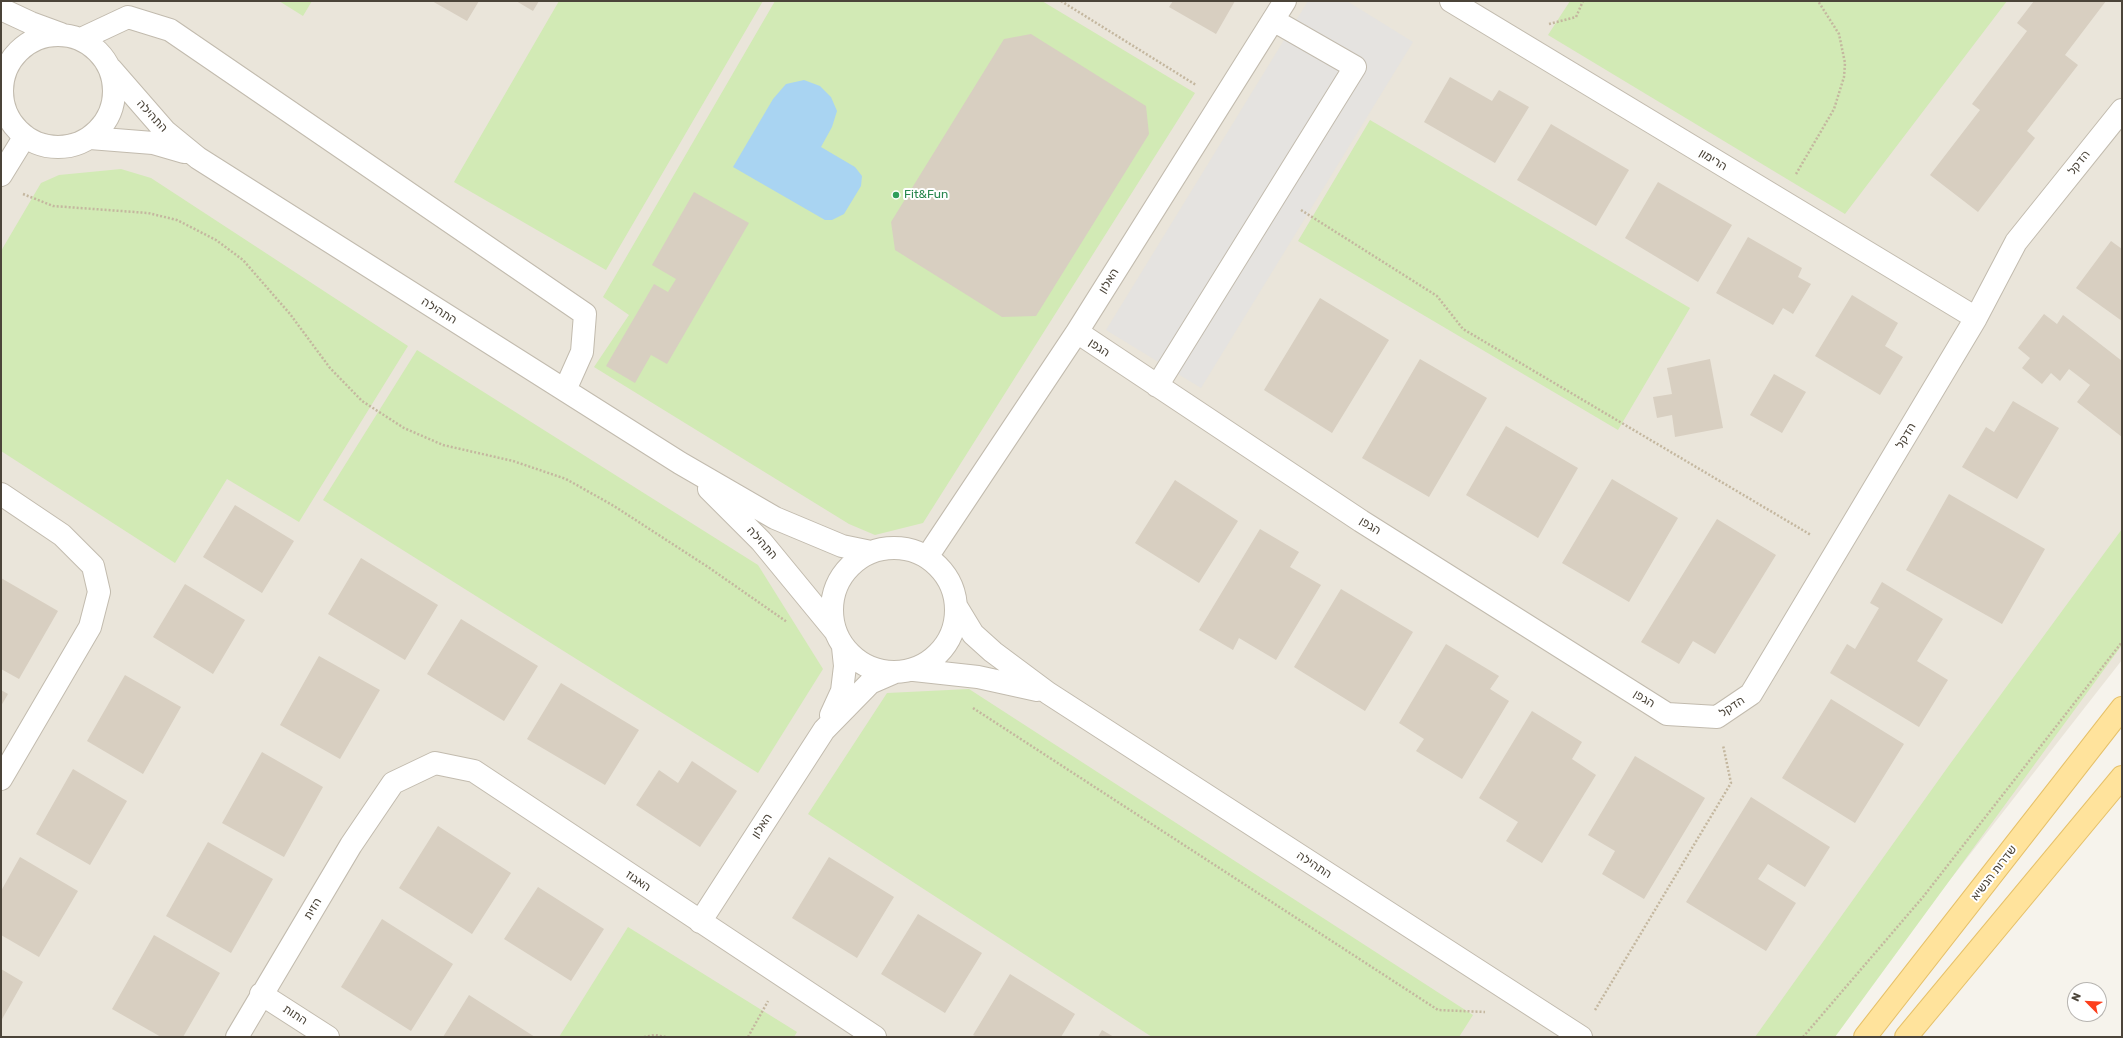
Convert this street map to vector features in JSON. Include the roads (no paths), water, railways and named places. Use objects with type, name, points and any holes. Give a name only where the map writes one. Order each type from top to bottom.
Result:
[{"type":"main road","name":"שדרות הנשיא","points":[[1865,1037],[2122,708]]},
{"type":"main road","points":[[1906,1037],[2122,777]]},
{"type":"street","name":"האלון","points":[[927,557],[1076,332],[1285,1]]},
{"type":"street","name":"הרימון","points":[[1451,1],[1976,318]]},
{"type":"street","points":[[1,9],[31,23],[72,36],[98,50],[111,69],[115,88],[112,108],[103,126],[90,138],[72,146],[53,148],[34,143],[17,131],[6,114],[1,96],[2,73],[12,58],[24,45],[42,36],[72,36],[128,17],[170,30],[585,314],[582,352],[565,390]]},
{"type":"street","points":[[1157,386],[1355,67],[1273,20]]},
{"type":"street","name":"התהילה","points":[[111,69],[165,131],[198,158],[680,463],[775,518],[842,546],[871,552]]},
{"type":"street","name":"הדקל","points":[[1667,714],[1717,718],[1751,694],[1976,318],[2016,242],[2122,110]]},
{"type":"street","points":[[1,175],[25,136]]},
{"type":"street","name":"התהילה","points":[[90,138],[153,143],[198,158]]},
{"type":"street","name":"הגפן","points":[[1076,332],[1361,520],[1667,714]]},
{"type":"street","name":"התהילה","points":[[680,463],[761,541],[839,639]]},
{"type":"street","points":[[1,494],[62,535],[93,566],[99,592],[90,627],[1,779]]},
{"type":"street","points":[[890,548],[909,550],[927,557],[942,570],[952,587],[956,606],[954,626],[947,644],[933,660],[914,670],[893,673],[872,669],[856,660],[839,639],[831,612],[834,594],[841,577],[854,562],[871,552],[890,548]]},
{"type":"street","name":"התהילה","points":[[956,606],[973,634],[993,652],[1048,693],[1580,1037]]},
{"type":"street","name":"האלון","points":[[700,922],[824,730],[842,691],[845,666],[839,639]]},
{"type":"street","name":"התהילה","points":[[914,670],[978,677],[1048,693]]},
{"type":"street","name":"האלון","points":[[824,730],[870,683],[893,673]]},
{"type":"street","name":"האגוז","points":[[393,783],[435,764],[474,771],[875,1037]]},
{"type":"street","name":"הזית","points":[[237,1037],[261,994],[351,845],[393,783]]},
{"type":"street","name":"התות","points":[[261,994],[328,1037]]},
{"type":"water","points":[[804,80],[820,86],[831,97],[837,111],[832,127],[821,147],[855,167],[862,176],[861,186],[844,214],[832,220],[825,220],[733,167],[773,99],[786,84]]},
{"type":"place","name":"Fit&Fun","points":[[896,195]]}]
